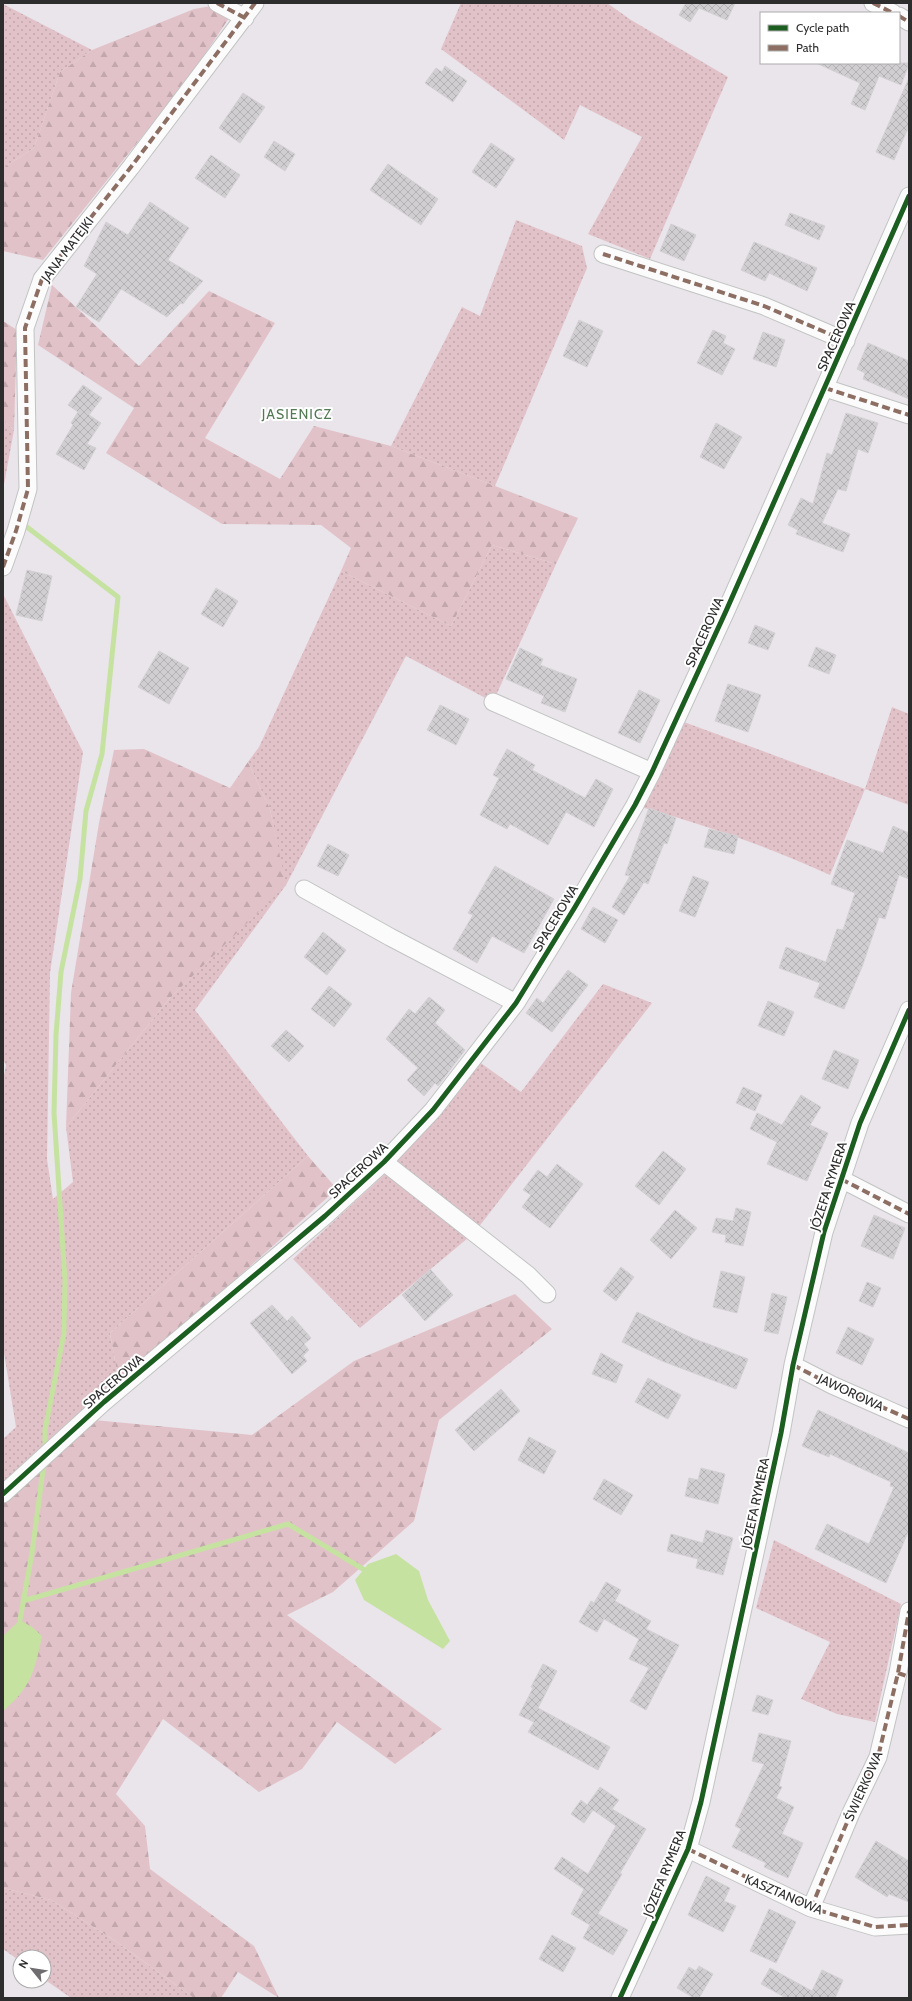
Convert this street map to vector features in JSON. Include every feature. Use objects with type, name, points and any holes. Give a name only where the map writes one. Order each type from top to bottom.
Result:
[{"type":"street","points":[[217,3],[245,18]]},
{"type":"street","name":"JANA MATEJKI","points":[[3,567],[16,531],[28,489],[25,328],[42,279],[131,167],[255,3]]},
{"type":"street","points":[[873,3],[891,12]]},
{"type":"street","points":[[900,17],[909,22]]},
{"type":"street","name":"SPACEROWA","points":[[3,1494],[104,1402],[325,1216],[384,1162],[433,1110],[516,1003],[635,806],[652,772],[846,341],[909,196]]},
{"type":"street","name":"SPACEROWA","points":[[603,254],[764,306],[846,341]]},
{"type":"street","name":"SPACEROWA","points":[[825,388],[909,416]]},
{"type":"street","points":[[493,702],[652,772]]},
{"type":"street","points":[[304,889],[390,937],[516,1003]]},
{"type":"street","name":"JÓZEFA RYMERA","points":[[620,1998],[688,1849],[701,1802],[781,1433],[793,1365],[824,1232],[860,1123],[909,1010]]},
{"type":"street","points":[[384,1162],[528,1275],[547,1294]]},
{"type":"street","points":[[841,1179],[909,1214]]},
{"type":"street","name":"JAWOROWA","points":[[793,1365],[832,1385],[909,1419]]},
{"type":"street","name":"ŚWIERKOWA","points":[[811,1908],[851,1813],[878,1757],[903,1675],[909,1611]]},
{"type":"street","name":"KASZTANOWA","points":[[688,1849],[811,1908],[875,1927],[909,1925]]},
{"type":"green space","points":[[229,3],[239,3],[189,78],[43,260],[3,251],[3,168],[34,148],[60,72],[92,50],[194,9]]},
{"type":"green space","points":[[461,3],[607,3],[631,20],[728,77],[650,259],[588,234],[642,137],[580,105],[564,140],[441,49]]},
{"type":"green space","points":[[3,4],[92,50],[60,72],[34,148],[3,168]]},
{"type":"green space","points":[[516,220],[582,246],[587,268],[495,486],[391,446],[462,307],[480,316]]},
{"type":"green space","points":[[52,285],[139,366],[209,291],[275,323],[205,438],[280,479],[314,426],[391,446],[578,518],[556,564],[492,545],[451,626],[341,571],[351,548],[321,525],[222,524],[106,453],[134,408],[38,345]]},
{"type":"green space","points":[[3,321],[17,330],[14,430],[3,420]]},
{"type":"green space","points":[[3,420],[14,430],[3,490]]},
{"type":"green space","points":[[492,545],[556,564],[493,702],[406,656],[286,885],[195,1010],[308,1156],[110,1333],[119,1383],[3,1486],[3,1439],[16,1427],[3,1347],[3,1080],[6,1065],[3,1060],[3,594],[83,752],[50,973],[47,1159],[53,1199],[73,1182],[66,1127],[169,999],[285,885],[270,809],[248,762],[259,747],[341,571],[451,626]]},
{"type":"green space","points":[[892,707],[909,714],[909,805],[865,789]]},
{"type":"green space","points":[[684,722],[865,789],[830,875],[737,837],[641,807]]},
{"type":"green space","points":[[144,749],[230,788],[248,762],[270,809],[286,885],[169,999],[66,1127],[71,993],[99,823],[114,750]]},
{"type":"green space","points":[[603,984],[652,1003],[474,1233],[360,1328],[293,1259],[384,1175],[478,1061],[521,1092]]},
{"type":"green space","points":[[308,1156],[337,1189],[119,1383],[110,1333]]},
{"type":"green space","points":[[515,1294],[552,1329],[439,1420],[414,1521],[333,1592],[287,1615],[442,1729],[395,1764],[337,1722],[302,1769],[259,1792],[163,1719],[116,1794],[145,1826],[150,1869],[254,1946],[279,1998],[238,1972],[221,1998],[194,1998],[114,1940],[51,1900],[3,1888],[3,1504],[94,1420],[252,1435],[354,1361]]},
{"type":"green space","points":[[774,1540],[901,1604],[875,1722],[837,1714],[801,1699],[830,1642],[756,1608]]},
{"type":"green space","points":[[3,1888],[51,1900],[114,1940],[194,1998],[71,1998],[52,1985],[52,1949],[12,1949],[12,1955],[3,1949]]},
{"type":"shaded area","points":[[396,1554],[419,1571],[428,1600],[450,1641],[443,1649],[364,1600],[355,1580],[368,1564]]},
{"type":"shaded area","points":[[20,1620],[32,1627],[42,1636],[34,1669],[26,1686],[12,1703],[3,1711],[3,1636]]},
{"type":"building","points":[[686,3],[735,3],[727,20],[699,8],[690,22],[679,15]]},
{"type":"building","points":[[909,63],[901,85],[879,76],[865,110],[851,104],[860,83],[818,64]]},
{"type":"building","points":[[445,66],[467,81],[453,102],[425,83],[436,68],[442,72]]},
{"type":"building","points":[[909,78],[909,126],[894,160],[876,152]]},
{"type":"building","points":[[243,93],[265,107],[240,143],[219,128]]},
{"type":"building","points":[[274,141],[295,154],[285,171],[264,157]]},
{"type":"building","points":[[491,143],[515,159],[496,188],[472,172]]},
{"type":"building","points":[[211,155],[240,175],[225,198],[195,178]]},
{"type":"building","points":[[388,164],[438,199],[421,225],[370,190]]},
{"type":"building","points":[[150,202],[189,228],[168,260],[203,281],[183,304],[181,303],[167,317],[121,289],[99,322],[76,307],[97,274],[84,266],[106,222],[128,235]]},
{"type":"building","points":[[790,213],[825,226],[819,240],[785,225]]},
{"type":"building","points":[[671,224],[696,235],[684,261],[660,251]]},
{"type":"building","points":[[754,242],[817,268],[807,291],[769,273],[765,281],[741,270]]},
{"type":"building","points":[[579,320],[603,331],[587,367],[563,356]]},
{"type":"building","points":[[713,330],[726,336],[723,343],[735,349],[722,375],[697,363]]},
{"type":"building","points":[[763,332],[785,340],[776,367],[753,359]]},
{"type":"building","points":[[868,343],[909,361],[909,399],[863,379],[865,373],[857,369]]},
{"type":"building","points":[[83,385],[102,398],[89,415],[101,423],[87,444],[96,448],[84,470],[56,454],[73,425],[71,423],[78,412],[68,405]]},
{"type":"building","points":[[846,413],[878,423],[868,453],[858,449],[846,491],[838,489],[822,523],[850,534],[843,552],[796,534],[798,530],[788,525],[801,498],[813,504],[827,453],[832,455]]},
{"type":"building","points":[[716,423],[742,437],[724,469],[700,457]]},
{"type":"building","points":[[27,570],[52,576],[42,621],[16,615]]},
{"type":"building","points":[[216,588],[238,601],[223,627],[201,614]]},
{"type":"building","points":[[755,625],[775,633],[768,650],[748,643]]},
{"type":"building","points":[[816,647],[836,655],[829,674],[808,666]]},
{"type":"building","points":[[520,648],[543,659],[540,665],[577,679],[565,712],[541,703],[544,696],[506,679]]},
{"type":"building","points":[[159,651],[189,668],[169,704],[138,687]]},
{"type":"building","points":[[728,684],[761,695],[748,732],[715,721]]},
{"type":"building","points":[[639,690],[660,700],[640,743],[618,733]]},
{"type":"building","points":[[440,705],[469,719],[456,745],[427,730]]},
{"type":"building","points":[[507,749],[535,765],[532,770],[585,798],[596,779],[613,789],[594,827],[566,812],[548,845],[510,824],[507,829],[480,815],[499,778],[493,775]]},
{"type":"building","points":[[649,808],[676,818],[667,844],[664,843],[648,884],[644,882],[624,915],[612,907],[630,876],[625,875]]},
{"type":"building","points":[[893,826],[909,833],[909,879],[899,875],[885,919],[879,917],[862,967],[844,1009],[814,997],[820,983],[779,968],[786,947],[826,962],[837,929],[843,930],[855,893],[831,884],[847,840],[883,853]]},
{"type":"building","points":[[709,829],[738,836],[734,854],[704,847]]},
{"type":"building","points":[[328,844],[349,855],[338,876],[317,866]]},
{"type":"building","points":[[495,866],[554,899],[524,953],[492,936],[477,963],[453,949],[473,915],[468,913]]},
{"type":"building","points":[[693,876],[709,882],[695,917],[679,911]]},
{"type":"building","points":[[593,907],[618,920],[605,943],[581,929]]},
{"type":"building","points":[[323,932],[346,950],[327,975],[304,957]]},
{"type":"building","points":[[568,970],[588,985],[552,1032],[526,1013],[537,998],[543,1003]]},
{"type":"building","points":[[329,986],[352,1004],[334,1027],[311,1009]]},
{"type":"building","points":[[429,997],[445,1010],[435,1023],[465,1050],[438,1086],[435,1083],[424,1096],[407,1080],[418,1068],[386,1039],[409,1009],[415,1014]]},
{"type":"building","points":[[768,1001],[794,1012],[784,1036],[758,1026]]},
{"type":"building","points":[[286,1030],[304,1046],[289,1062],[271,1046]]},
{"type":"building","points":[[834,1050],[859,1060],[848,1089],[822,1079]]},
{"type":"building","points":[[743,1087],[762,1095],[755,1111],[736,1103]]},
{"type":"building","points":[[801,1095],[821,1107],[810,1125],[828,1133],[807,1181],[767,1164],[777,1142],[750,1129],[757,1113],[782,1125]]},
{"type":"building","points":[[663,1151],[686,1169],[659,1205],[635,1186]]},
{"type":"building","points":[[557,1164],[583,1184],[550,1228],[522,1207],[531,1195],[523,1190],[538,1170],[547,1177]]},
{"type":"building","points":[[736,1208],[751,1212],[743,1246],[725,1242],[726,1235],[712,1232],[716,1218],[733,1221]]},
{"type":"building","points":[[675,1210],[697,1228],[671,1259],[650,1240]]},
{"type":"building","points":[[874,1215],[905,1228],[893,1259],[861,1246]]},
{"type":"building","points":[[621,1267],[634,1277],[616,1301],[603,1291]]},
{"type":"building","points":[[430,1269],[453,1295],[425,1321],[402,1295]]},
{"type":"building","points":[[721,1271],[745,1277],[737,1313],[713,1307]]},
{"type":"building","points":[[867,1282],[881,1288],[873,1307],[859,1301]]},
{"type":"building","points":[[772,1293],[787,1297],[778,1334],[764,1331]]},
{"type":"building","points":[[272,1305],[287,1321],[292,1316],[311,1338],[304,1344],[309,1350],[303,1356],[307,1361],[292,1374],[250,1323]]},
{"type":"building","points":[[637,1312],[692,1338],[748,1359],[736,1389],[662,1361],[622,1342]]},
{"type":"building","points":[[848,1327],[874,1339],[862,1365],[836,1353]]},
{"type":"building","points":[[601,1353],[623,1365],[616,1383],[592,1374]]},
{"type":"building","points":[[648,1378],[681,1395],[668,1419],[635,1402]]},
{"type":"building","points":[[501,1389],[520,1411],[474,1451],[455,1430]]},
{"type":"building","points":[[818,1410],[909,1453],[909,1530],[886,1583],[815,1549],[827,1524],[869,1544],[894,1487],[890,1486],[891,1482],[830,1454],[829,1457],[802,1446]]},
{"type":"building","points":[[529,1437],[556,1451],[544,1474],[518,1460]]},
{"type":"building","points":[[701,1468],[725,1474],[718,1504],[685,1496],[689,1478],[698,1480]]},
{"type":"building","points":[[604,1479],[633,1495],[621,1515],[593,1499]]},
{"type":"building","points":[[706,1530],[733,1538],[723,1575],[696,1568],[698,1559],[667,1551],[671,1534],[703,1543]]},
{"type":"building","points":[[606,1582],[621,1590],[615,1601],[651,1621],[646,1629],[679,1645],[646,1710],[630,1701],[649,1668],[629,1659],[639,1639],[604,1619],[597,1632],[579,1622],[591,1601],[594,1603]]},
{"type":"building","points":[[543,1664],[557,1671],[538,1708],[610,1747],[598,1770],[528,1732],[534,1722],[519,1715]]},
{"type":"building","points":[[757,1695],[773,1700],[768,1715],[752,1711]]},
{"type":"building","points":[[759,1733],[791,1741],[779,1786],[782,1787],[776,1798],[794,1807],[782,1834],[803,1843],[788,1878],[764,1867],[766,1863],[732,1847],[741,1829],[735,1826],[764,1764],[752,1761]]},
{"type":"building","points":[[600,1787],[619,1800],[612,1809],[646,1829],[620,1873],[622,1874],[598,1914],[628,1930],[613,1955],[583,1938],[590,1925],[571,1914],[584,1889],[554,1869],[562,1857],[588,1874],[616,1826],[593,1810],[584,1823],[571,1814],[581,1800],[587,1805]]},
{"type":"building","points":[[876,1841],[909,1861],[909,1902],[889,1894],[887,1897],[855,1877]]},
{"type":"building","points":[[706,1876],[730,1888],[724,1901],[736,1906],[723,1932],[688,1915]]},
{"type":"building","points":[[769,1909],[796,1922],[776,1963],[750,1951]]},
{"type":"building","points":[[552,1935],[576,1948],[563,1972],[539,1959]]},
{"type":"building","points":[[699,1966],[713,1974],[699,1998],[694,1998],[677,1988],[689,1967],[696,1971]]},
{"type":"building","points":[[770,1968],[812,1991],[822,1970],[843,1980],[835,1998],[786,1998],[761,1984]]},
{"type":"waterway","points":[[23,524],[118,597],[102,754],[86,811],[80,879],[61,972],[56,1035],[54,1113],[65,1280],[64,1333],[45,1430],[45,1451]]},
{"type":"waterway","points":[[20,1620],[32,1553],[44,1463]]},
{"type":"waterway","points":[[23,1601],[288,1524],[363,1569]]},
{"type":"marked path","points":[[217,3],[245,18]]},
{"type":"marked path","points":[[3,567],[16,531],[28,489],[25,328],[42,279],[131,167],[255,3]]},
{"type":"marked path","points":[[873,3],[891,12]]},
{"type":"marked path","points":[[900,17],[909,22]]},
{"type":"marked path","points":[[603,254],[764,306],[846,341]]},
{"type":"marked path","points":[[825,388],[909,415]]},
{"type":"marked path","points":[[841,1179],[909,1214]]},
{"type":"marked path","points":[[793,1365],[832,1385],[909,1419]]},
{"type":"marked path","points":[[811,1908],[851,1813],[878,1757],[898,1673],[909,1611]]},
{"type":"marked path","points":[[898,1673],[909,1677]]},
{"type":"marked path","points":[[688,1849],[811,1908],[875,1927],[909,1925]]},
{"type":"cycle path","points":[[3,1494],[104,1402],[325,1216],[384,1162],[433,1110],[516,1003],[575,907],[635,805],[652,772],[726,611],[909,196]]},
{"type":"cycle path","points":[[620,1998],[688,1849],[701,1802],[781,1433],[793,1365],[824,1232],[860,1123],[909,1010]]},
{"type":"district","name":"JASIENICZ","points":[[297,414]]}]
